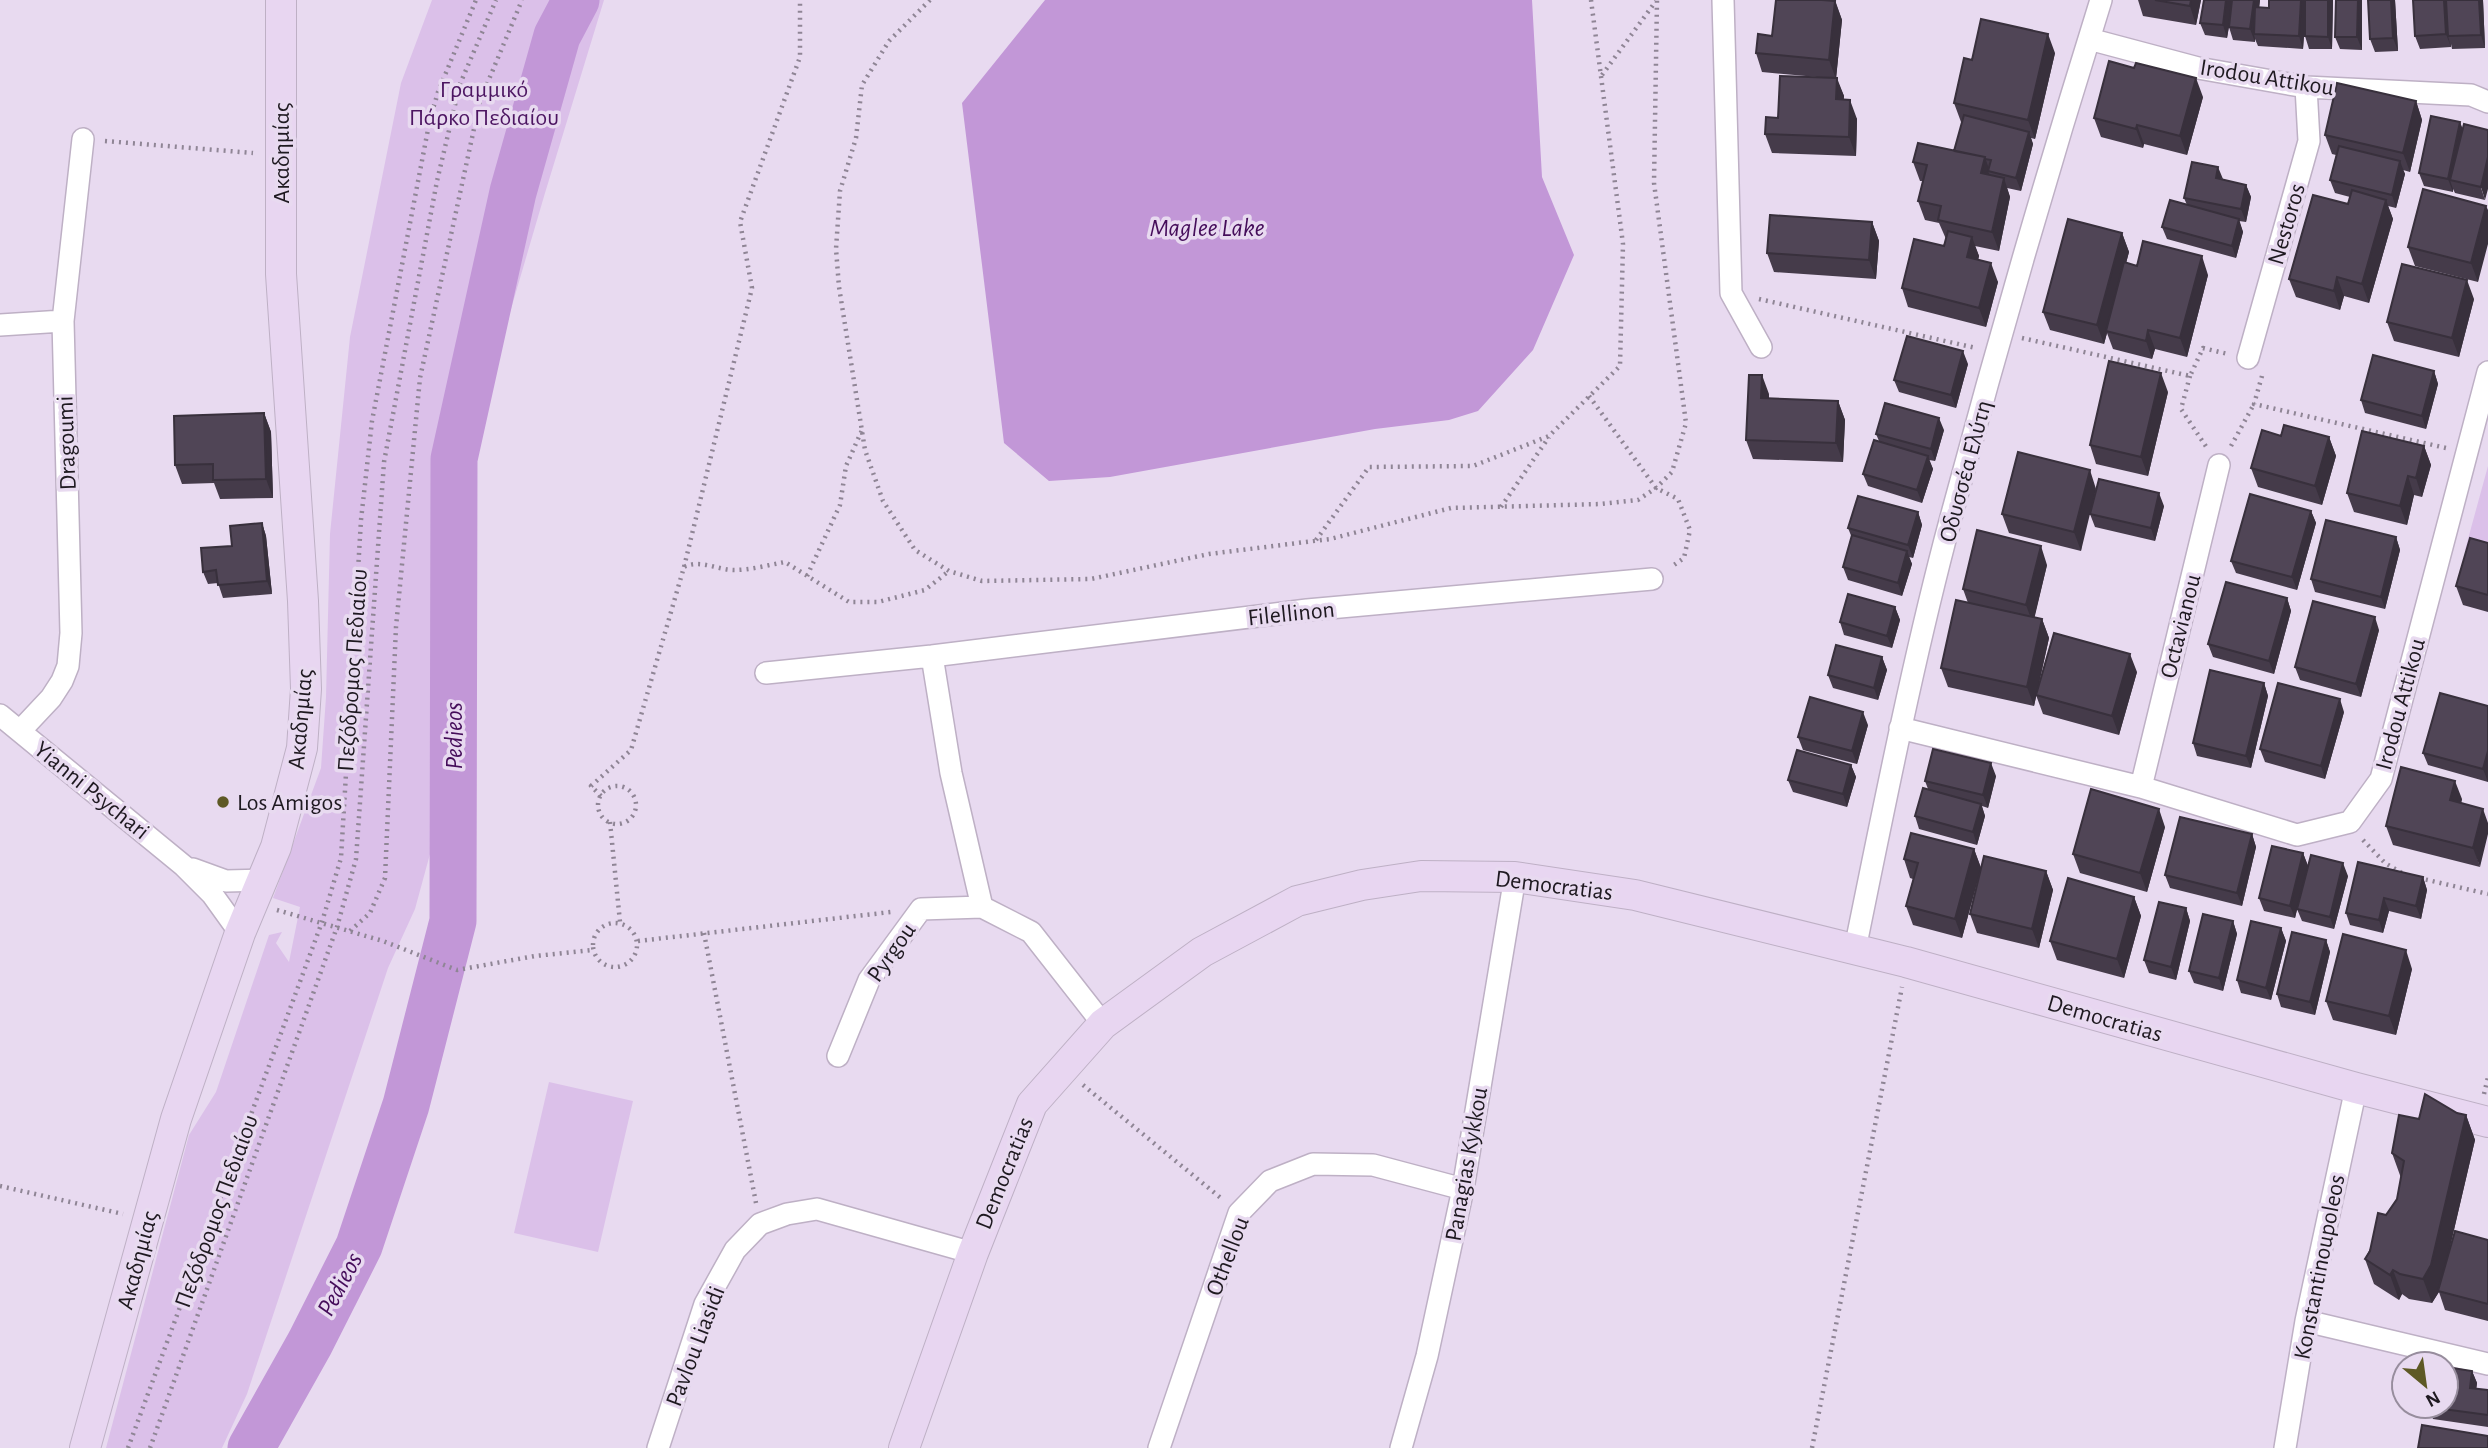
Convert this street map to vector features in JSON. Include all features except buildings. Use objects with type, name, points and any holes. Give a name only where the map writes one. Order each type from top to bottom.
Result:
[{"type":"street","name":"Ακαδημίας","points":[[85,1448],[176,1119],[240,933],[280,834],[302,748],[306,689],[303,601],[281,274],[281,0]]},
{"type":"street","points":[[1723,0],[1731,293],[1761,347]]},
{"type":"street","name":"Οδυσσέα Ελύτη","points":[[1855,949],[1900,728],[1945,540],[2101,0]]},
{"type":"street","name":"Irodou Attikou","points":[[2089,39],[2198,68],[2306,87],[2471,95],[2488,102]]},
{"type":"street","name":"Nestoros","points":[[2248,358],[2309,141],[2306,87]]},
{"type":"street","name":"Dragoumi","points":[[20,731],[51,698],[68,666],[71,633],[63,321],[83,139]]},
{"type":"street","points":[[0,324],[63,321]]},
{"type":"street","name":"Irodou Attikou","points":[[2350,822],[2381,779],[2488,372]]},
{"type":"street","name":"Octavianou","points":[[2141,787],[2219,465]]},
{"type":"street","name":"Filellinon","points":[[766,673],[932,656],[1307,610],[1652,579]]},
{"type":"street","points":[[932,656],[951,773],[982,907]]},
{"type":"street","name":"Yianni Psychari","points":[[0,715],[184,866],[212,894],[240,933]]},
{"type":"street","points":[[1900,728],[2141,787],[2297,835],[2350,822]]},
{"type":"street","name":"Yianni Psychari","points":[[184,866],[258,892]]},
{"type":"street","name":"Democratias","points":[[904,1448],[973,1253],[1032,1104],[1103,1024],[1202,952],[1297,901],[1362,885],[1421,876],[1515,877],[1635,895],[1906,962],[2356,1088],[2488,1122]]},
{"type":"street","name":"Panagias Kykkou","points":[[1401,1448],[1427,1356],[1463,1189],[1515,877]]},
{"type":"street","name":"Pyrgou","points":[[838,1056],[869,980],[921,909],[982,907],[1031,932],[1103,1024]]},
{"type":"street","name":"Konstantinoupoleos","points":[[2286,1448],[2306,1321],[2356,1088]]},
{"type":"street","name":"Othellou","points":[[1159,1448],[1240,1213],[1270,1181],[1313,1164],[1374,1165],[1463,1189]]},
{"type":"street","name":"Pavlou Liasidi","points":[[658,1448],[705,1304],[735,1250],[760,1224],[787,1214],[817,1209],[973,1253]]},
{"type":"street","points":[[2306,1321],[2488,1364]]},
{"type":"path","points":[[128,1448],[322,922],[341,858],[361,520],[372,421],[430,119],[438,92],[476,0]]},
{"type":"path","name":"Πεζόδρομος Πεδιαίου","points":[[150,1448],[337,927],[356,859],[384,462],[436,181],[460,84],[496,0]]},
{"type":"path","points":[[350,931],[370,912],[386,878],[396,628],[420,377],[480,101],[522,0]]},
{"type":"path","points":[[601,796],[591,786],[631,750],[684,567],[752,288],[740,222],[800,57],[800,0]]},
{"type":"path","points":[[930,0],[889,41],[862,85],[856,138],[840,191],[836,249],[839,287],[865,450],[883,501],[915,550],[949,571],[982,581],[1091,579],[1209,554],[1315,541],[1451,508],[1601,504],[1638,500],[1656,488],[1672,472],[1680,452],[1686,423],[1654,183],[1657,0]]},
{"type":"path","points":[[1501,506],[1549,436],[1619,366],[1623,244],[1591,0]]},
{"type":"path","points":[[1602,75],[1657,0]]},
{"type":"path","points":[[83,139],[281,156]]},
{"type":"path","points":[[1731,293],[2190,376]]},
{"type":"path","points":[[2203,348],[2248,358],[2265,364],[2254,404],[2219,465],[2181,409],[2190,376],[2203,348]]},
{"type":"path","points":[[1589,396],[1656,488],[1678,499],[1690,530],[1684,558],[1652,579]]},
{"type":"path","points":[[2254,404],[2467,453]]},
{"type":"path","points":[[807,576],[840,505],[846,466],[862,430]]},
{"type":"path","points":[[1315,541],[1369,467],[1473,466],[1549,436]]},
{"type":"path","points":[[684,567],[690,564],[709,565],[734,570],[785,562],[849,602],[878,601],[925,590],[949,571]]},
{"type":"path","points":[[610,822],[622,823],[635,811],[635,799],[628,789],[616,786],[605,791],[599,802],[601,813],[610,822],[620,922],[635,933],[638,941],[638,951],[633,959],[626,965],[617,967],[602,963],[593,950],[593,941],[603,926],[620,922]]},
{"type":"path","points":[[2350,822],[2370,849],[2385,863],[2404,874],[2488,894]]},
{"type":"path","points":[[258,892],[322,922],[383,941],[457,970],[535,956],[593,950]]},
{"type":"path","points":[[638,941],[921,909]]},
{"type":"path","points":[[704,933],[760,1224]]},
{"type":"path","points":[[1812,1448],[1906,962]]},
{"type":"path","points":[[1063,1068],[1240,1213]]},
{"type":"path","points":[[0,1186],[148,1219]]},
{"type":"green space","name":"Γραμμικό Πάρκο Πεδιαίου","points":[[432,0],[604,0],[450,517],[434,746],[433,843],[415,909],[388,968],[247,1394],[222,1448],[106,1448],[189,1135],[216,1092],[269,935],[282,932],[276,943],[289,962],[300,907],[273,898],[321,768],[326,697],[330,534],[350,337],[401,83]]},
{"type":"green space","points":[[2488,466],[2488,556],[2465,550]]},
{"type":"green space","points":[[549,1082],[633,1101],[598,1252],[514,1233]]},
{"type":"water","name":"Maglee Lake","points":[[1045,0],[1532,0],[1542,177],[1574,255],[1533,350],[1478,411],[1449,420],[1375,429],[1110,477],[1049,481],[1004,443],[962,103]]},
{"type":"waterway","name":"Pedieos","points":[[251,1448],[310,1343],[359,1246],[406,1105],[453,921],[454,459],[513,192],[557,36],[576,0]]},
{"type":"place","name":"Los Amigos","points":[[223,802]]}]
